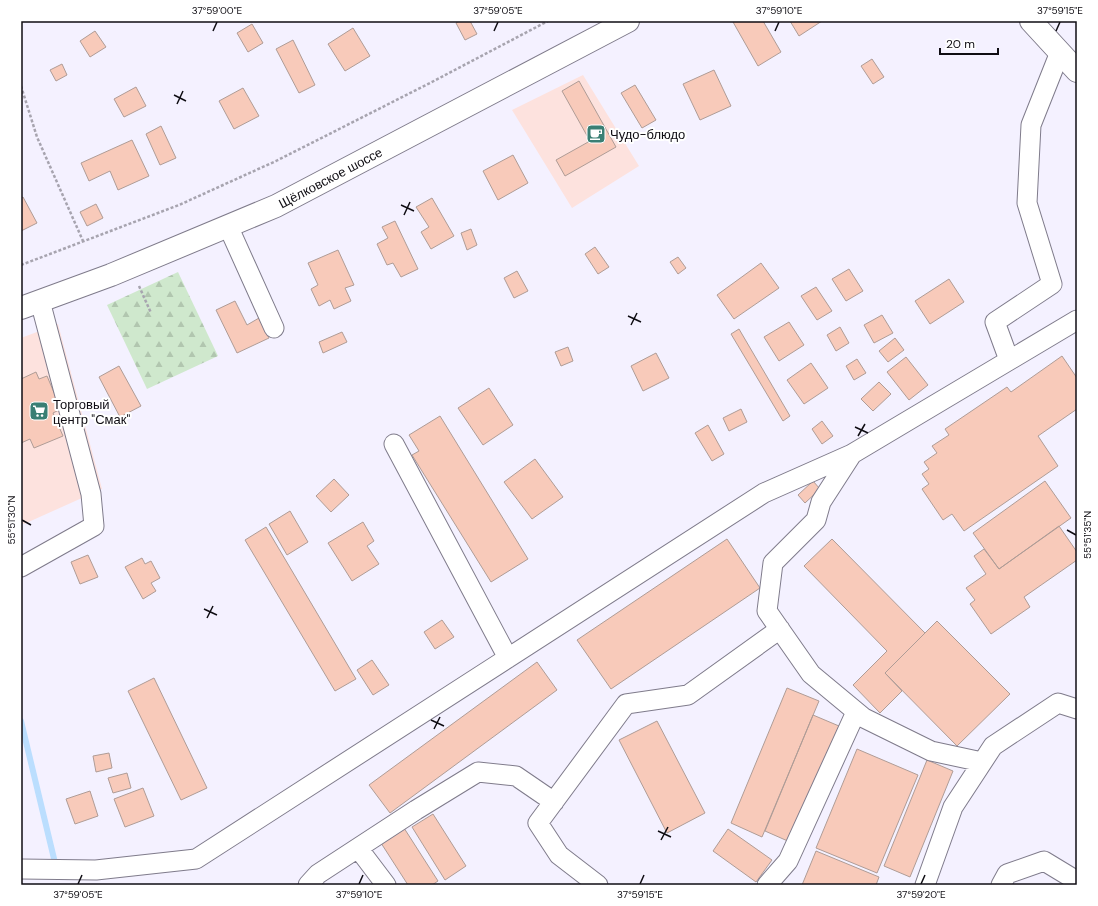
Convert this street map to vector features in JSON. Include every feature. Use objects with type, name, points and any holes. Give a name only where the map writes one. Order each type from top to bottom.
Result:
[{"type":"main road","name":"Щёлковское шоссе","points":[[31,304],[111,275],[276,206],[628,21]]},
{"type":"main road","points":[[1031,21],[1077,71]]},
{"type":"lane","points":[[1008,360],[995,322],[1052,284],[1027,203],[1031,124],[1060,52]]},
{"type":"lane","points":[[228,226],[274,328]]},
{"type":"lane","points":[[21,567],[94,526],[92,494],[31,304]]},
{"type":"lane","points":[[21,869],[96,870],[196,859],[764,493],[852,454],[1077,320]]},
{"type":"lane","points":[[394,444],[508,658]]},
{"type":"lane","points":[[852,454],[821,502],[816,520],[773,563],[767,611],[811,674],[864,718],[931,751],[982,762]]},
{"type":"lane","points":[[598,885],[559,855],[538,823],[626,704],[688,695],[780,629]]},
{"type":"lane","points":[[925,885],[953,807],[993,746],[1058,703],[1077,709]]},
{"type":"lane","points":[[767,885],[788,862],[856,712]]},
{"type":"lane","points":[[308,885],[318,874],[416,810],[478,772],[516,776],[554,802]]},
{"type":"lane","points":[[358,848],[386,885]]},
{"type":"lane","points":[[1001,885],[1007,874],[1044,861],[1077,881]]},
{"type":"path","points":[[21,265],[179,205],[276,161],[423,87],[548,21]]},
{"type":"path","points":[[21,86],[37,137],[83,241]]},
{"type":"path","points":[[137,280],[151,313]]},
{"type":"shaded area","points":[[583,75],[639,166],[572,208],[512,110]]},
{"type":"shaded area","points":[[58,324],[102,489],[24,524],[21,522],[21,338]]},
{"type":"green space","points":[[178,272],[218,356],[147,389],[107,305]]},
{"type":"building","points":[[459,21],[470,21],[477,34],[465,40],[456,23]]},
{"type":"building","points":[[763,21],[781,52],[758,66],[733,22]]},
{"type":"building","points":[[790,21],[822,21],[799,36]]},
{"type":"building","points":[[252,24],[263,43],[248,52],[237,33]]},
{"type":"building","points":[[353,28],[370,56],[345,71],[328,44]]},
{"type":"building","points":[[95,31],[106,47],[90,57],[80,41]]},
{"type":"building","points":[[293,40],[315,85],[299,93],[276,49]]},
{"type":"building","points":[[872,59],[884,77],[873,84],[861,66]]},
{"type":"building","points":[[62,64],[67,75],[56,81],[50,70]]},
{"type":"building","points":[[714,70],[731,106],[700,120],[683,84]]},
{"type":"building","points":[[579,81],[616,147],[565,176],[556,160],[590,141],[562,91]]},
{"type":"building","points":[[635,85],[656,120],[642,128],[621,93]]},
{"type":"building","points":[[136,87],[146,106],[124,117],[114,99]]},
{"type":"building","points":[[243,88],[259,116],[234,129],[219,101]]},
{"type":"building","points":[[161,126],[176,158],[160,165],[146,134]]},
{"type":"building","points":[[132,140],[149,176],[118,190],[110,171],[89,181],[81,163]]},
{"type":"building","points":[[513,155],[528,183],[498,200],[483,171]]},
{"type":"building","points":[[23,197],[37,223],[21,231],[21,198]]},
{"type":"building","points":[[432,198],[454,236],[431,249],[421,232],[429,227],[416,207]]},
{"type":"building","points":[[96,204],[103,218],[87,226],[80,212]]},
{"type":"building","points":[[395,221],[418,269],[401,277],[393,263],[387,265],[377,244],[388,238],[382,227]]},
{"type":"building","points":[[471,229],[477,245],[467,250],[461,233]]},
{"type":"building","points":[[595,247],[609,267],[598,274],[585,254]]},
{"type":"building","points":[[338,250],[354,285],[345,288],[351,301],[334,309],[330,300],[319,306],[311,289],[318,285],[308,263]]},
{"type":"building","points":[[678,257],[686,268],[678,274],[670,262]]},
{"type":"building","points":[[761,263],[779,288],[734,319],[717,295]]},
{"type":"building","points":[[849,269],[863,291],[846,301],[832,279]]},
{"type":"building","points":[[517,271],[528,291],[514,298],[504,278]]},
{"type":"building","points":[[949,279],[964,302],[930,324],[915,301]]},
{"type":"building","points":[[816,287],[832,311],[817,320],[801,296]]},
{"type":"building","points":[[235,301],[247,325],[259,318],[269,338],[237,353],[216,310]]},
{"type":"building","points":[[882,315],[893,333],[874,343],[864,325]]},
{"type":"building","points":[[789,322],[804,345],[779,361],[764,337]]},
{"type":"building","points":[[840,327],[849,343],[836,351],[827,335]]},
{"type":"building","points":[[739,329],[790,416],[783,421],[731,334]]},
{"type":"building","points":[[342,332],[347,342],[323,353],[319,342]]},
{"type":"building","points":[[895,338],[904,350],[888,362],[879,351]]},
{"type":"building","points":[[568,347],[573,361],[561,366],[555,352]]},
{"type":"building","points":[[656,353],[669,378],[643,391],[631,366]]},
{"type":"building","points":[[1062,356],[1077,378],[1077,409],[1038,436],[1058,466],[964,531],[952,514],[943,520],[922,489],[929,484],[922,474],[929,469],[924,462],[937,453],[932,446],[949,435],[945,429],[1007,387],[1011,392]]},
{"type":"building","points":[[906,357],[928,385],[909,400],[887,372]]},
{"type":"building","points":[[857,359],[866,373],[854,380],[846,366]]},
{"type":"building","points":[[811,363],[828,388],[804,404],[787,380]]},
{"type":"building","points":[[119,366],[141,406],[120,417],[99,377]]},
{"type":"building","name":"Торговый центр \"Смак\"","points":[[36,372],[39,379],[47,376],[61,409],[53,413],[63,436],[34,448],[30,439],[21,443],[21,379]]},
{"type":"building","points":[[879,382],[891,394],[873,411],[861,399]]},
{"type":"building","points":[[489,388],[513,425],[483,445],[458,408]]},
{"type":"building","points":[[741,409],[747,422],[729,431],[723,418]]},
{"type":"building","points":[[440,416],[528,559],[491,582],[412,455],[419,451],[409,435]]},
{"type":"building","points":[[822,421],[833,436],[822,444],[812,429]]},
{"type":"building","points":[[708,425],[724,454],[712,461],[695,433]]},
{"type":"building","points":[[535,459],[563,497],[532,519],[504,482]]},
{"type":"building","points":[[334,479],[349,495],[331,512],[316,496]]},
{"type":"building","points":[[813,481],[820,489],[805,503],[798,495]]},
{"type":"building","points":[[1045,481],[1071,518],[999,569],[973,533]]},
{"type":"building","points":[[290,511],[308,542],[287,555],[269,524]]},
{"type":"building","points":[[363,522],[374,541],[367,546],[379,564],[352,581],[328,543]]},
{"type":"building","points":[[1059,526],[1077,552],[1077,560],[1024,597],[1030,607],[991,634],[970,604],[975,600],[966,588],[986,574],[974,556],[984,549],[999,569]]},
{"type":"building","points":[[266,527],[356,679],[335,691],[245,540]]},
{"type":"building","points":[[727,539],[760,588],[611,689],[577,640]]},
{"type":"building","points":[[832,539],[925,633],[885,673],[902,691],[880,713],[853,685],[887,651],[804,566]]},
{"type":"building","points":[[88,555],[98,577],[80,584],[71,562]]},
{"type":"building","points":[[142,558],[145,564],[151,561],[160,578],[151,583],[156,591],[143,599],[125,567]]},
{"type":"building","points":[[442,620],[454,637],[435,649],[424,632]]},
{"type":"building","points":[[937,621],[1010,694],[957,746],[885,673]]},
{"type":"building","points":[[372,660],[389,685],[373,695],[357,670]]},
{"type":"building","points":[[537,662],[557,690],[390,813],[369,785]]},
{"type":"building","points":[[154,678],[207,788],[181,800],[128,691]]},
{"type":"building","points":[[787,688],[819,701],[762,837],[731,823]]},
{"type":"building","points":[[813,715],[839,726],[790,842],[765,831]]},
{"type":"building","points":[[657,721],[705,813],[667,833],[619,740]]},
{"type":"building","points":[[857,749],[918,775],[877,873],[816,848]]},
{"type":"building","points":[[109,753],[112,768],[96,772],[93,756]]},
{"type":"building","points":[[927,760],[953,771],[910,877],[884,866]]},
{"type":"building","points":[[127,773],[131,788],[113,793],[108,778]]},
{"type":"building","points":[[143,788],[154,816],[125,827],[114,799]]},
{"type":"building","points":[[90,791],[98,816],[75,824],[66,799]]},
{"type":"building","points":[[433,814],[466,866],[445,880],[412,827]]},
{"type":"building","points":[[404,828],[438,881],[432,885],[408,885],[381,843]]},
{"type":"building","points":[[728,829],[772,860],[756,882],[713,851]]},
{"type":"building","points":[[816,851],[879,877],[876,885],[802,885]]},
{"type":"waterway","points":[[21,721],[56,867]]},
{"type":"place","name":"Чудо-блюдо","points":[[596,134]]},
{"type":"place","name":"Торговый центр \"Смак\"","points":[[39,411]]}]
